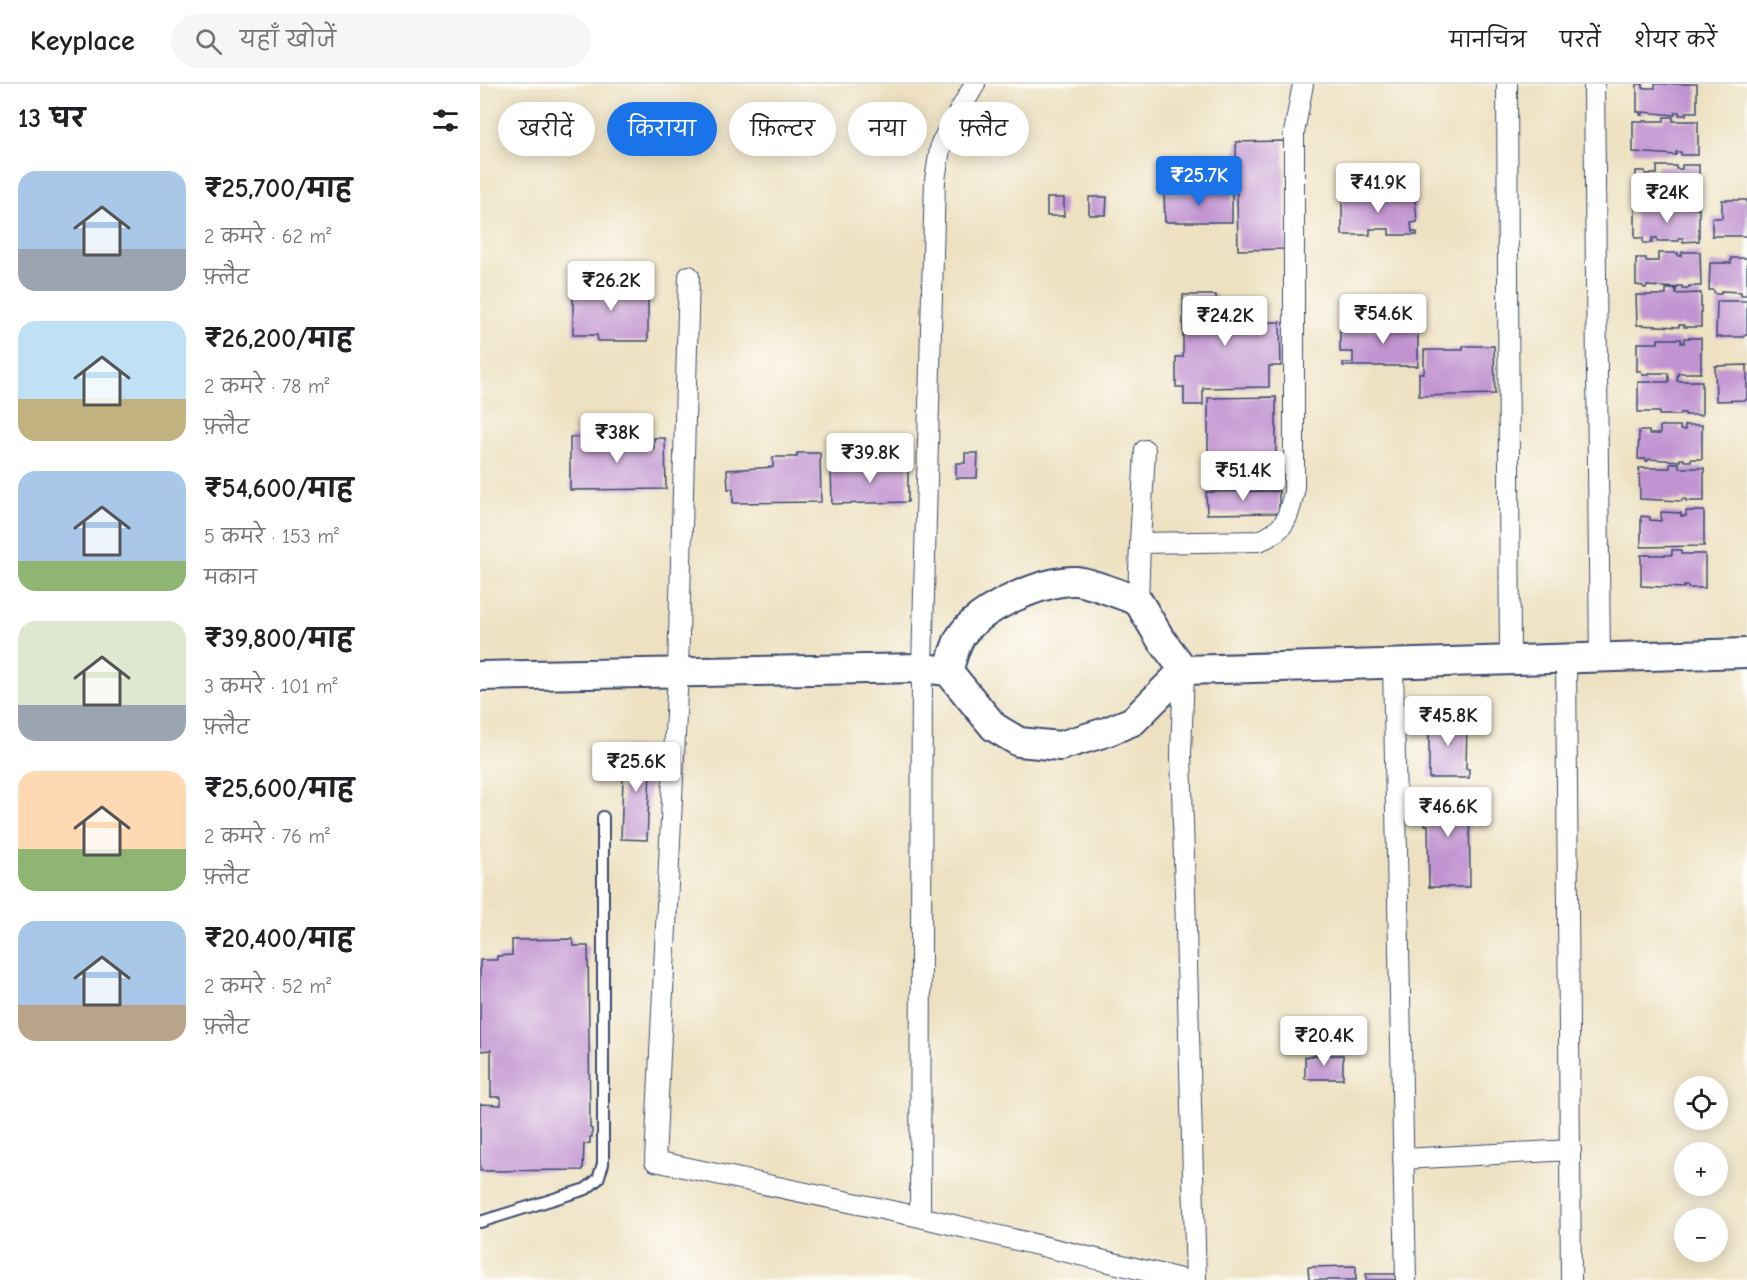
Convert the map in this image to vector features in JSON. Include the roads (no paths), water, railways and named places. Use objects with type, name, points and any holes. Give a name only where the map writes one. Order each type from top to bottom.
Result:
[{"type":"street","points":[[920,1217],[935,669],[935,180],[940,143],[975,84]]},
{"type":"street","points":[[1140,543],[1259,541],[1274,535],[1287,520],[1294,492],[1294,133],[1303,84]]},
{"type":"street","points":[[1507,84],[1510,661]]},
{"type":"street","points":[[1594,84],[1599,659]]},
{"type":"street","points":[[689,276],[678,671],[655,1161],[920,1217],[1185,1280]]},
{"type":"street","points":[[1145,450],[1138,601],[1160,638],[1184,670],[1181,753],[1196,1280]]},
{"type":"street","points":[[935,669],[961,635],[980,618],[1004,602],[1044,585],[1077,581],[1138,601]]},
{"type":"street","points":[[480,676],[678,671],[935,669],[994,728],[1019,742],[1060,746],[1106,732],[1132,721],[1184,670],[1747,653]]},
{"type":"street","points":[[1566,660],[1571,1280]]},
{"type":"street","points":[[1393,665],[1406,1280]]},
{"type":"street","points":[[1403,1159],[1571,1150]]},
{"type":"lane","points":[[480,1222],[586,1189],[598,1179],[603,1164],[603,817]]}]
